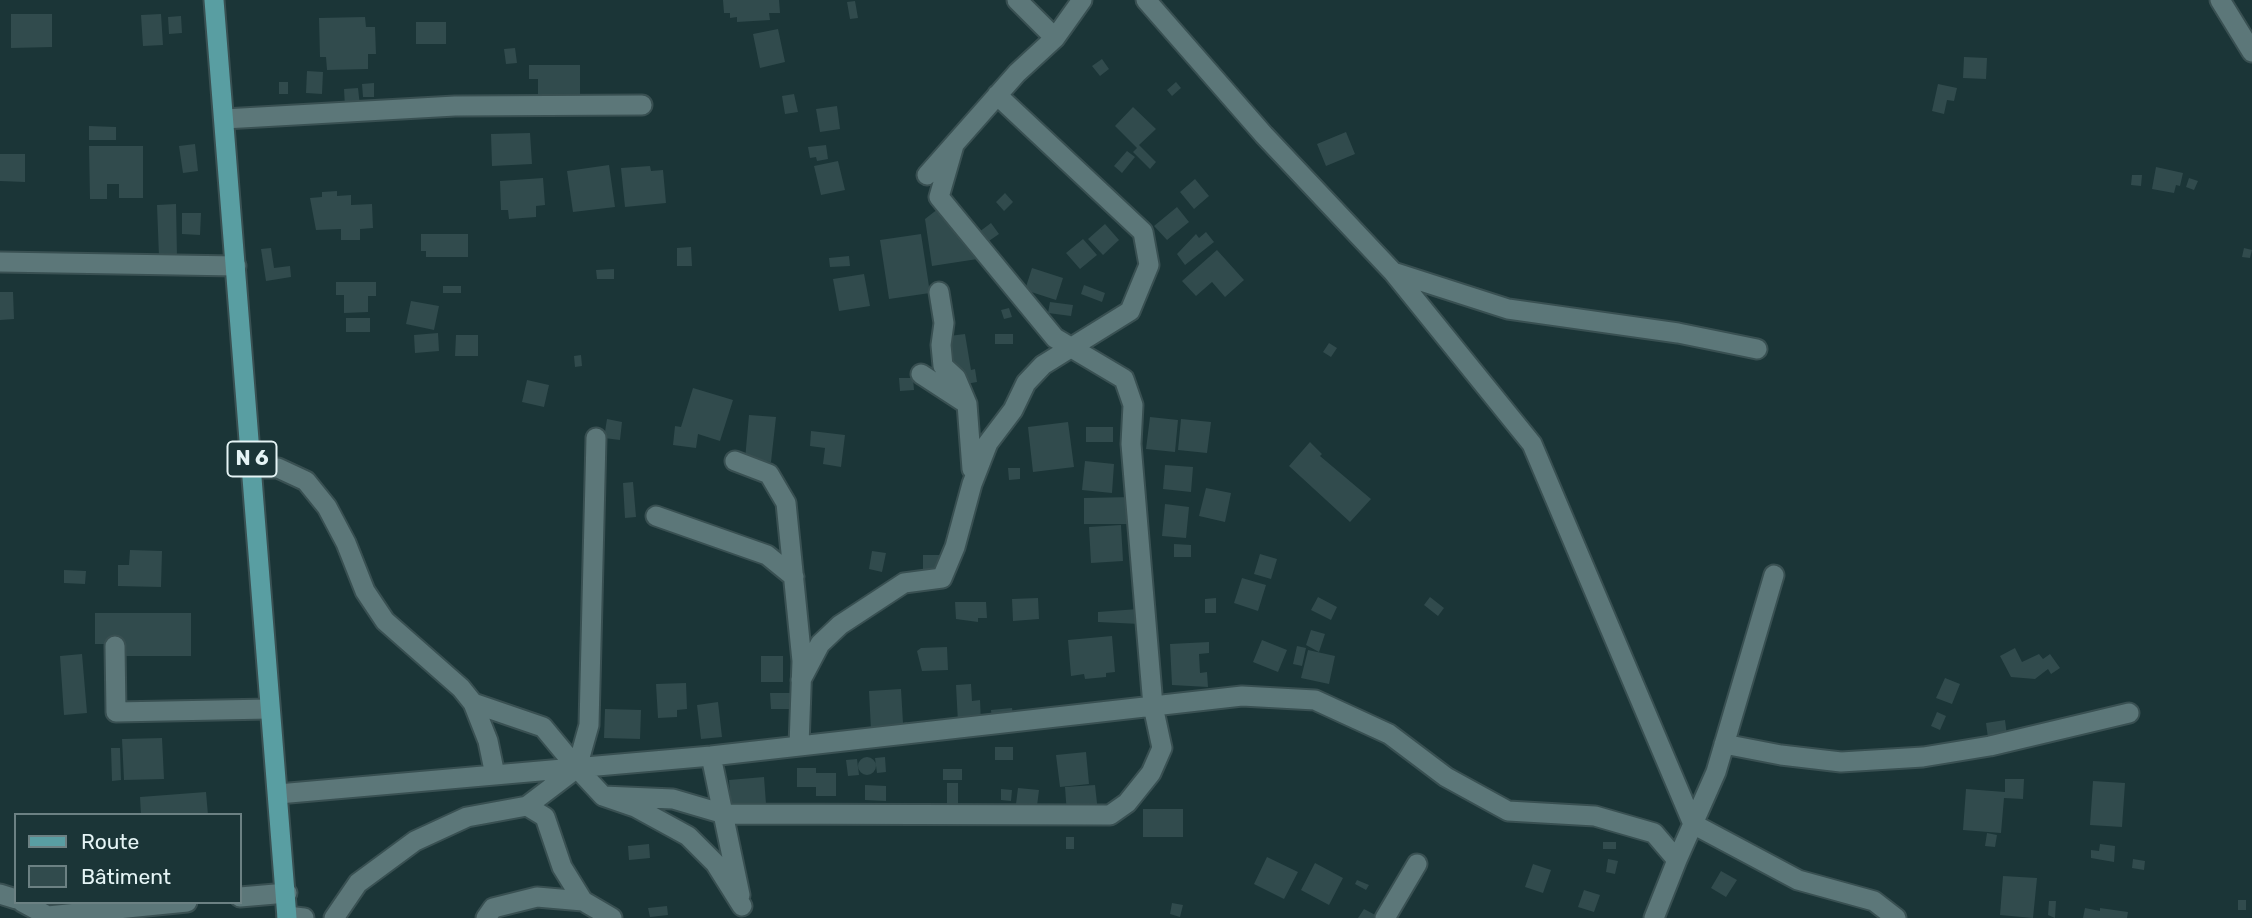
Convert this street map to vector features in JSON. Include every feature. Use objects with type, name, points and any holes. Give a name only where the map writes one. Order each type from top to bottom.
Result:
[{"type":"main road","name":"N 6","points":[[215,0],[269,709],[287,893],[293,917]]},
{"type":"street","points":[[1017,0],[1055,38]]},
{"type":"street","points":[[927,175],[997,95],[1055,38],[1082,0]]},
{"type":"street","points":[[2221,0],[2252,52]]},
{"type":"street","points":[[1152,4],[1264,135],[1393,272],[1532,444],[1693,824],[1798,880],[1874,901],[1896,918]]},
{"type":"street","points":[[801,680],[820,644],[840,625],[904,583],[942,578],[955,547],[971,484],[988,443],[1013,411],[1027,383],[1043,365],[1130,311],[1149,265],[1143,232],[997,95]]},
{"type":"street","points":[[224,119],[454,106],[642,105]]},
{"type":"street","points":[[603,796],[673,799],[724,814],[1110,815],[1127,803],[1151,773],[1162,748],[1153,706],[1131,444],[1133,405],[1124,379],[1055,338],[939,197],[954,145]]},
{"type":"street","points":[[0,262],[236,266]]},
{"type":"street","points":[[1393,272],[1508,309],[1678,333],[1757,349]]},
{"type":"street","points":[[939,292],[944,323],[941,345],[943,366],[957,378],[967,404],[973,446],[971,484]]},
{"type":"street","points":[[921,374],[967,404]]},
{"type":"street","points":[[334,918],[358,883],[415,841],[467,817],[527,806],[577,768],[589,725],[596,438]]},
{"type":"street","points":[[735,461],[769,474],[786,503],[801,680],[799,746]]},
{"type":"street","points":[[252,468],[278,468],[306,481],[327,507],[346,543],[365,591],[385,621],[461,688],[473,703],[488,741],[495,775]]},
{"type":"street","points":[[656,516],[767,555],[794,577]]},
{"type":"street","points":[[1654,918],[1716,772],[1774,575]]},
{"type":"street","points":[[115,646],[116,712],[269,709]]},
{"type":"street","points":[[278,794],[711,756],[1242,696],[1315,700],[1389,734],[1446,777],[1508,811],[1595,816],[1654,833],[1677,860]]},
{"type":"street","points":[[473,703],[543,727],[603,796],[635,807],[688,836],[715,863],[743,912]]},
{"type":"street","points":[[1724,744],[1781,755],[1841,762],[1923,757],[1990,746],[2129,713]]},
{"type":"street","points":[[711,756],[743,912]]},
{"type":"street","points":[[527,806],[545,817],[562,867],[583,901]]},
{"type":"street","points":[[1385,918],[1417,864]]},
{"type":"street","points":[[242,897],[287,893]]},
{"type":"street","points":[[486,918],[493,908],[537,897],[583,901],[612,918]]},
{"type":"street","points":[[26,904],[48,916],[167,904]]},
{"type":"building","points":[[723,0],[779,0],[780,13],[769,13],[770,20],[737,22],[737,17],[730,18],[730,13],[724,13]]},
{"type":"building","points":[[855,1],[858,18],[850,19],[847,2]]},
{"type":"building","points":[[11,14],[52,14],[52,47],[11,48]]},
{"type":"building","points":[[161,14],[163,45],[143,46],[141,15]]},
{"type":"building","points":[[181,16],[182,33],[169,34],[168,17]]},
{"type":"building","points":[[365,17],[366,27],[375,27],[376,54],[368,54],[368,69],[327,70],[326,57],[320,57],[319,18]]},
{"type":"building","points":[[416,22],[446,22],[446,44],[416,44]]},
{"type":"building","points":[[778,29],[785,62],[760,68],[753,34]]},
{"type":"building","points":[[515,48],[517,63],[506,64],[504,49]]},
{"type":"building","points":[[1964,57],[1987,58],[1986,79],[1963,78]]},
{"type":"building","points":[[1102,59],[1109,69],[1100,76],[1092,66]]},
{"type":"building","points":[[529,65],[580,65],[580,97],[538,97],[538,79],[529,79]]},
{"type":"building","points":[[307,71],[323,72],[322,94],[306,93]]},
{"type":"building","points":[[279,82],[288,82],[288,94],[279,94]]},
{"type":"building","points":[[1176,82],[1181,88],[1172,96],[1167,90]]},
{"type":"building","points":[[374,83],[374,97],[363,97],[362,84]]},
{"type":"building","points":[[1938,84],[1957,88],[1954,101],[1947,100],[1944,114],[1932,111]]},
{"type":"building","points":[[358,88],[360,106],[345,107],[344,89]]},
{"type":"building","points":[[794,94],[798,112],[785,114],[782,96]]},
{"type":"building","points":[[837,106],[840,129],[820,132],[816,109]]},
{"type":"building","points":[[1133,107],[1156,129],[1139,145],[1156,162],[1150,169],[1133,152],[1137,148],[1115,126]]},
{"type":"building","points":[[89,126],[116,127],[116,140],[89,140]]},
{"type":"building","points":[[1346,132],[1355,154],[1326,166],[1317,144]]},
{"type":"building","points":[[530,133],[532,164],[492,166],[491,134]]},
{"type":"building","points":[[195,144],[198,171],[183,173],[179,146]]},
{"type":"building","points":[[826,145],[828,159],[817,161],[816,157],[810,158],[808,147]]},
{"type":"building","points":[[89,146],[143,146],[143,198],[119,198],[119,184],[107,184],[107,199],[90,199]]},
{"type":"building","points":[[1127,151],[1135,157],[1122,173],[1114,166]]},
{"type":"building","points":[[0,154],[25,154],[25,182],[0,181]]},
{"type":"building","points":[[838,161],[845,190],[821,195],[814,166]]},
{"type":"building","points":[[609,165],[615,207],[573,212],[567,171]]},
{"type":"building","points":[[650,166],[651,171],[663,170],[666,203],[625,207],[621,168]]},
{"type":"building","points":[[2156,167],[2183,173],[2180,186],[2176,185],[2174,193],[2152,189]]},
{"type":"building","points":[[2132,175],[2142,175],[2141,186],[2131,185]]},
{"type":"building","points":[[543,178],[545,205],[536,206],[536,217],[509,219],[508,210],[501,210],[500,181]]},
{"type":"building","points":[[2189,178],[2198,181],[2194,190],[2186,187]]},
{"type":"building","points":[[1195,179],[1209,196],[1194,209],[1180,192]]},
{"type":"building","points":[[337,191],[337,196],[351,195],[351,205],[372,204],[373,228],[360,229],[360,240],[341,240],[341,229],[316,230],[310,198],[322,197],[322,192]]},
{"type":"building","points":[[1005,193],[1013,202],[1004,211],[996,202]]},
{"type":"building","points":[[176,204],[177,257],[159,257],[157,205]]},
{"type":"building","points":[[943,205],[984,258],[932,266],[925,219]]},
{"type":"building","points":[[1177,207],[1189,222],[1167,240],[1154,226]]},
{"type":"building","points":[[182,213],[201,213],[200,235],[182,234]]},
{"type":"building","points":[[991,223],[999,234],[986,243],[979,232]]},
{"type":"building","points":[[1105,224],[1119,240],[1103,255],[1088,239]]},
{"type":"building","points":[[1206,232],[1214,242],[1185,265],[1177,254],[1196,234],[1199,238]]},
{"type":"building","points":[[421,234],[468,234],[468,257],[426,257],[426,251],[421,251]]},
{"type":"building","points":[[921,234],[930,293],[889,299],[880,240]]},
{"type":"building","points":[[1083,239],[1097,255],[1080,269],[1066,253]]},
{"type":"building","points":[[691,247],[692,266],[677,266],[677,248]]},
{"type":"building","points":[[271,248],[274,268],[290,266],[291,277],[266,281],[261,249]]},
{"type":"building","points":[[2244,248],[2252,250],[2250,258],[2242,257]]},
{"type":"building","points":[[1217,250],[1244,280],[1225,297],[1212,282],[1196,296],[1182,281]]},
{"type":"building","points":[[849,256],[850,266],[830,267],[829,258]]},
{"type":"building","points":[[1032,268],[1063,278],[1056,300],[1025,290]]},
{"type":"building","points":[[614,269],[614,279],[597,279],[596,270]]},
{"type":"building","points":[[864,274],[870,306],[839,311],[833,279]]},
{"type":"building","points":[[336,282],[376,282],[376,296],[368,296],[368,312],[344,313],[344,295],[336,295]]},
{"type":"building","points":[[1084,285],[1105,293],[1102,302],[1081,294]]},
{"type":"building","points":[[443,286],[461,286],[461,293],[443,293]]},
{"type":"building","points":[[0,292],[13,292],[14,319],[0,320]]},
{"type":"building","points":[[411,301],[439,306],[434,330],[406,324]]},
{"type":"building","points":[[1050,302],[1073,305],[1071,316],[1048,313]]},
{"type":"building","points":[[1009,308],[1012,317],[1004,319],[1001,310]]},
{"type":"building","points":[[346,318],[370,318],[370,332],[346,332]]},
{"type":"building","points":[[438,333],[439,351],[415,353],[414,335]]},
{"type":"building","points":[[965,334],[971,370],[975,369],[977,382],[966,384],[964,370],[955,372],[949,336]]},
{"type":"building","points":[[995,334],[1013,334],[1013,344],[995,344]]},
{"type":"building","points":[[456,335],[478,335],[478,356],[455,356]]},
{"type":"building","points":[[1329,343],[1337,348],[1331,357],[1323,352]]},
{"type":"building","points":[[581,355],[582,366],[575,367],[574,356]]},
{"type":"building","points":[[899,378],[913,378],[914,390],[900,391]]},
{"type":"building","points":[[527,380],[549,385],[544,407],[522,402]]},
{"type":"building","points":[[693,388],[733,400],[720,441],[698,434],[696,448],[673,445],[675,426],[681,427]]},
{"type":"building","points":[[749,415],[776,417],[771,462],[745,460]]},
{"type":"building","points":[[1150,417],[1178,420],[1175,452],[1146,449]]},
{"type":"building","points":[[607,419],[622,422],[620,440],[604,438]]},
{"type":"building","points":[[1181,419],[1211,422],[1207,453],[1178,450]]},
{"type":"building","points":[[1068,422],[1074,467],[1033,472],[1028,427]]},
{"type":"building","points":[[1086,427],[1113,427],[1113,442],[1086,442]]},
{"type":"building","points":[[811,431],[845,435],[841,467],[823,464],[825,448],[810,446]]},
{"type":"building","points":[[1310,442],[1322,454],[1320,456],[1371,499],[1350,522],[1289,466]]},
{"type":"building","points":[[1085,461],[1114,464],[1112,493],[1082,490]]},
{"type":"building","points":[[1165,465],[1193,467],[1191,492],[1163,489]]},
{"type":"building","points":[[1008,468],[1020,468],[1020,479],[1009,480]]},
{"type":"building","points":[[633,482],[636,517],[625,518],[623,483]]},
{"type":"building","points":[[1206,488],[1231,493],[1225,522],[1199,516]]},
{"type":"building","points":[[1133,497],[1133,524],[1084,524],[1084,498]]},
{"type":"building","points":[[1165,504],[1189,507],[1186,538],[1162,536]]},
{"type":"building","points":[[1121,525],[1123,561],[1091,563],[1089,527]]},
{"type":"building","points":[[1174,544],[1191,545],[1191,557],[1174,557]]},
{"type":"building","points":[[130,550],[162,551],[161,587],[118,586],[118,565],[129,565]]},
{"type":"building","points":[[872,551],[886,553],[882,572],[869,569]]},
{"type":"building","points":[[1260,554],[1277,559],[1271,579],[1254,574]]},
{"type":"building","points":[[923,555],[940,555],[940,571],[923,571]]},
{"type":"building","points":[[64,570],[86,571],[85,584],[64,583]]},
{"type":"building","points":[[1242,578],[1266,585],[1258,611],[1234,603]]},
{"type":"building","points":[[1318,597],[1337,607],[1331,620],[1311,610]]},
{"type":"building","points":[[1430,597],[1444,608],[1438,616],[1424,605]]},
{"type":"building","points":[[1038,598],[1039,619],[1013,621],[1012,599]]},
{"type":"building","points":[[1216,598],[1216,613],[1205,613],[1205,599]]},
{"type":"building","points":[[955,602],[986,602],[987,618],[978,618],[978,622],[956,619]]},
{"type":"building","points":[[1138,609],[1140,624],[1098,622],[1098,612]]},
{"type":"building","points":[[95,613],[191,613],[191,656],[125,656],[125,644],[95,644]]},
{"type":"building","points":[[1311,630],[1325,634],[1319,652],[1306,645]]},
{"type":"building","points":[[1112,636],[1115,672],[1106,673],[1106,677],[1085,679],[1084,674],[1071,676],[1068,640]]},
{"type":"building","points":[[1262,640],[1287,650],[1278,672],[1253,662]]},
{"type":"building","points":[[1209,642],[1209,653],[1199,654],[1200,673],[1207,672],[1208,687],[1172,685],[1170,644]]},
{"type":"building","points":[[1297,646],[1306,648],[1302,666],[1293,664]]},
{"type":"building","points":[[947,647],[948,670],[922,671],[917,651],[921,648]]},
{"type":"building","points":[[2015,648],[2022,662],[2039,654],[2043,659],[2050,654],[2060,668],[2051,674],[2048,669],[2035,679],[2011,677],[2000,656]]},
{"type":"building","points":[[1308,650],[1335,656],[1329,684],[1301,678]]},
{"type":"building","points":[[82,654],[87,713],[64,715],[60,656]]},
{"type":"building","points":[[761,656],[783,656],[783,682],[761,682]]},
{"type":"building","points":[[1945,678],[1960,684],[1952,704],[1936,698]]},
{"type":"building","points":[[686,683],[687,709],[677,710],[677,717],[658,718],[656,684]]},
{"type":"building","points":[[971,684],[972,701],[980,700],[981,722],[958,723],[956,685]]},
{"type":"building","points":[[901,689],[903,723],[907,722],[908,732],[871,730],[869,691]]},
{"type":"building","points":[[770,693],[791,693],[792,709],[771,709]]},
{"type":"building","points":[[718,702],[722,737],[701,739],[697,705]]},
{"type":"building","points":[[1012,708],[1014,720],[992,722],[991,710]]},
{"type":"building","points":[[605,709],[641,710],[640,739],[604,738]]},
{"type":"building","points":[[1937,712],[1946,716],[1940,730],[1931,726]]},
{"type":"building","points":[[2005,720],[2007,736],[1988,738],[1986,723]]},
{"type":"building","points":[[162,738],[164,779],[124,780],[122,739]]},
{"type":"building","points":[[995,747],[1013,747],[1013,760],[995,760]]},
{"type":"building","points":[[111,748],[120,748],[121,780],[112,781]]},
{"type":"building","points":[[1086,752],[1089,784],[1060,787],[1056,755]]},
{"type":"building","points":[[867,757],[873,760],[876,766],[873,772],[867,775],[861,772],[858,766],[861,760]]},
{"type":"building","points":[[885,757],[886,772],[877,773],[875,758]]},
{"type":"building","points":[[857,759],[859,775],[848,776],[846,760]]},
{"type":"building","points":[[797,768],[816,768],[816,773],[836,773],[836,796],[816,796],[816,787],[797,787]]},
{"type":"building","points":[[943,769],[962,769],[962,780],[943,780]]},
{"type":"building","points":[[764,777],[766,804],[731,806],[729,780]]},
{"type":"building","points":[[2005,779],[2024,779],[2023,799],[2004,798],[2001,833],[1963,830],[1966,789],[2005,792]]},
{"type":"building","points":[[2093,781],[2125,783],[2122,827],[2090,825]]},
{"type":"building","points":[[947,783],[958,783],[958,813],[947,813]]},
{"type":"building","points":[[865,785],[886,786],[886,801],[865,800]]},
{"type":"building","points":[[1095,785],[1098,812],[1067,815],[1065,787]]},
{"type":"building","points":[[1018,788],[1039,790],[1037,806],[1016,804]]},
{"type":"building","points":[[1001,789],[1012,790],[1011,801],[1001,800]]},
{"type":"building","points":[[206,792],[208,813],[141,813],[140,797]]},
{"type":"building","points":[[1143,809],[1183,809],[1183,837],[1143,837]]},
{"type":"building","points":[[1987,833],[1997,835],[1995,847],[1985,846]]},
{"type":"building","points":[[1066,837],[1074,837],[1074,849],[1066,849]]},
{"type":"building","points":[[1603,842],[1616,842],[1616,849],[1603,849]]},
{"type":"building","points":[[649,844],[650,858],[629,860],[628,846]]},
{"type":"building","points":[[2100,844],[2115,846],[2114,862],[2091,858],[2091,850],[2099,851]]},
{"type":"building","points":[[1267,857],[1298,872],[1284,899],[1254,884]]},
{"type":"building","points":[[1608,859],[1618,861],[1615,874],[1606,872]]},
{"type":"building","points":[[2133,859],[2145,861],[2144,870],[2132,868]]},
{"type":"building","points":[[1315,863],[1343,878],[1329,905],[1301,890]]},
{"type":"building","points":[[1533,864],[1551,870],[1543,893],[1525,887]]},
{"type":"building","points":[[1721,871],[1737,880],[1726,897],[1711,888]]},
{"type":"building","points":[[2003,876],[2037,878],[2033,918],[2000,915]]},
{"type":"building","points":[[1357,880],[1369,885],[1366,890],[1355,884]]},
{"type":"building","points":[[1584,890],[1600,895],[1594,912],[1578,907]]},
{"type":"building","points":[[2238,900],[2246,900],[2246,910],[2238,910]]},
{"type":"building","points":[[2049,901],[2056,901],[2055,918],[2048,915]]},
{"type":"building","points":[[1172,903],[1183,905],[1180,917],[1170,914]]},
{"type":"building","points":[[42,904],[72,904],[72,910],[43,912]]},
{"type":"building","points":[[667,906],[668,915],[650,917],[648,908]]},
{"type":"building","points":[[2085,908],[2128,912],[2127,918],[2083,918]]},
{"type":"building","points":[[1364,909],[1381,918],[1358,918]]}]
